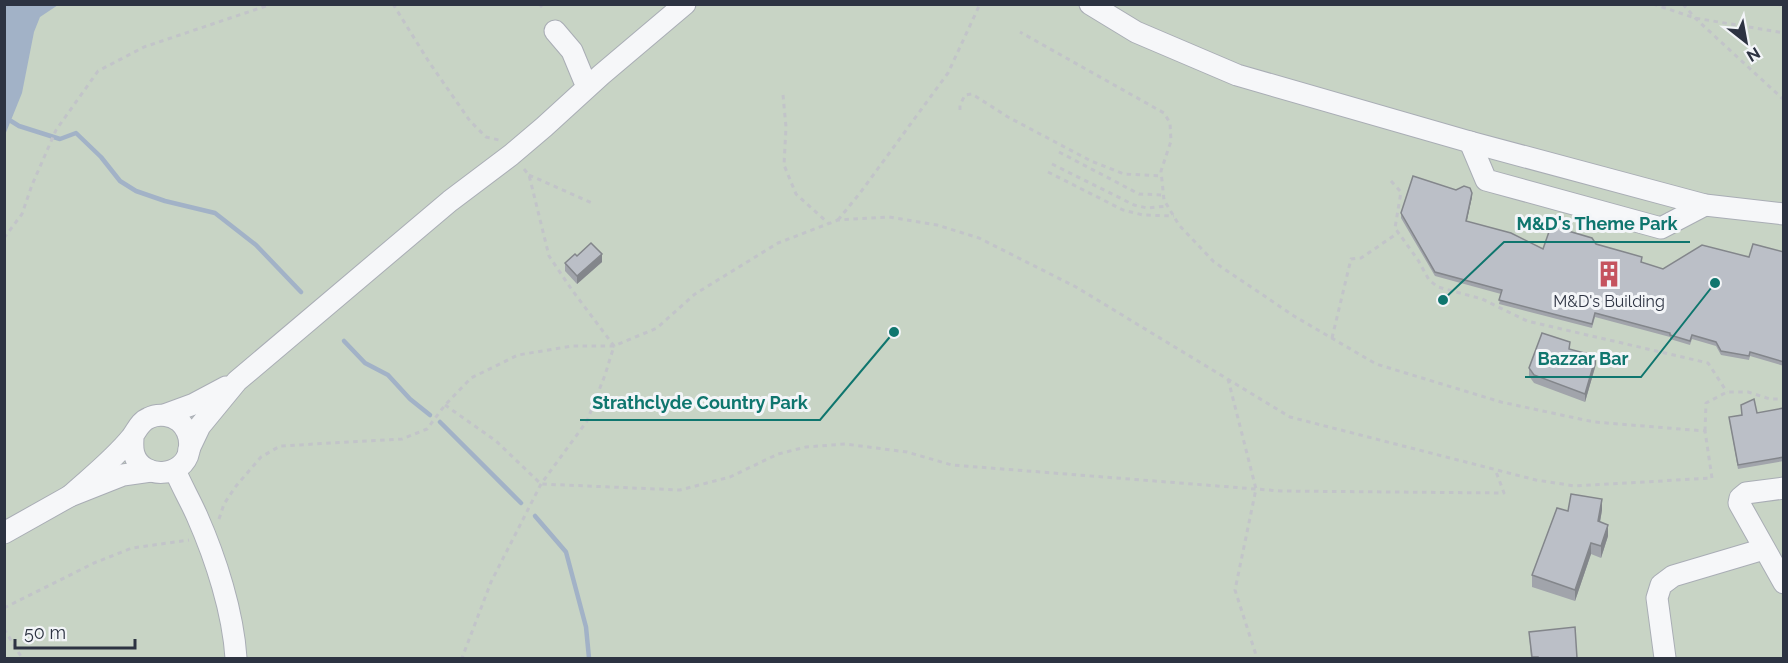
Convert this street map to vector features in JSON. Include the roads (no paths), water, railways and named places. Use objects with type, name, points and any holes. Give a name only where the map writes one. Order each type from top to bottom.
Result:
[{"type":"street","points":[[450,201],[505,147],[676,4]]},
{"type":"street","points":[[189,449],[200,426],[237,381],[450,201],[544,127],[685,4]]},
{"type":"street","points":[[1090,4],[1136,32],[1238,75],[1470,142],[1705,205],[1784,214]]},
{"type":"street","points":[[555,31],[572,51],[584,80]]},
{"type":"street","points":[[572,51],[606,61]]},
{"type":"street","points":[[1470,142],[1486,180],[1661,228],[1705,205]]},
{"type":"street","points":[[164,415],[194,404],[237,381]]},
{"type":"street","points":[[70,496],[117,454],[142,422],[158,415],[173,418],[180,422],[188,432],[188,456],[175,470],[162,473],[151,471],[143,468],[137,462],[133,436]]},
{"type":"street","points":[[175,470],[204,533],[223,589],[235,641],[236,658]]},
{"type":"street","points":[[4,533],[70,496],[123,475],[151,471]]},
{"type":"street","points":[[1784,488],[1746,494],[1740,498],[1739,503],[1784,583]]},
{"type":"street","points":[[1665,658],[1657,598],[1661,585],[1673,576],[1764,549]]},
{"type":"water","points":[[5,4],[58,5],[40,17],[34,32],[22,93],[5,135]]},
{"type":"waterway","points":[[11,121],[19,126],[60,139],[76,133],[101,157],[120,181],[136,191],[165,201],[215,213],[256,245],[301,292]]},
{"type":"waterway","points":[[344,341],[365,363],[388,375],[410,399],[430,415]]},
{"type":"waterway","points":[[440,422],[521,503]]},
{"type":"waterway","points":[[535,516],[566,552],[586,627],[589,658]]},
{"type":"place","name":"M&D's Building","points":[[1609,274]]},
{"type":"place","name":"Bazzar Bar","points":[[1715,283]]},
{"type":"place","name":"M&D's Theme Park","points":[[1443,300]]},
{"type":"place","name":"Strathclyde Country Park","points":[[894,332]]}]
